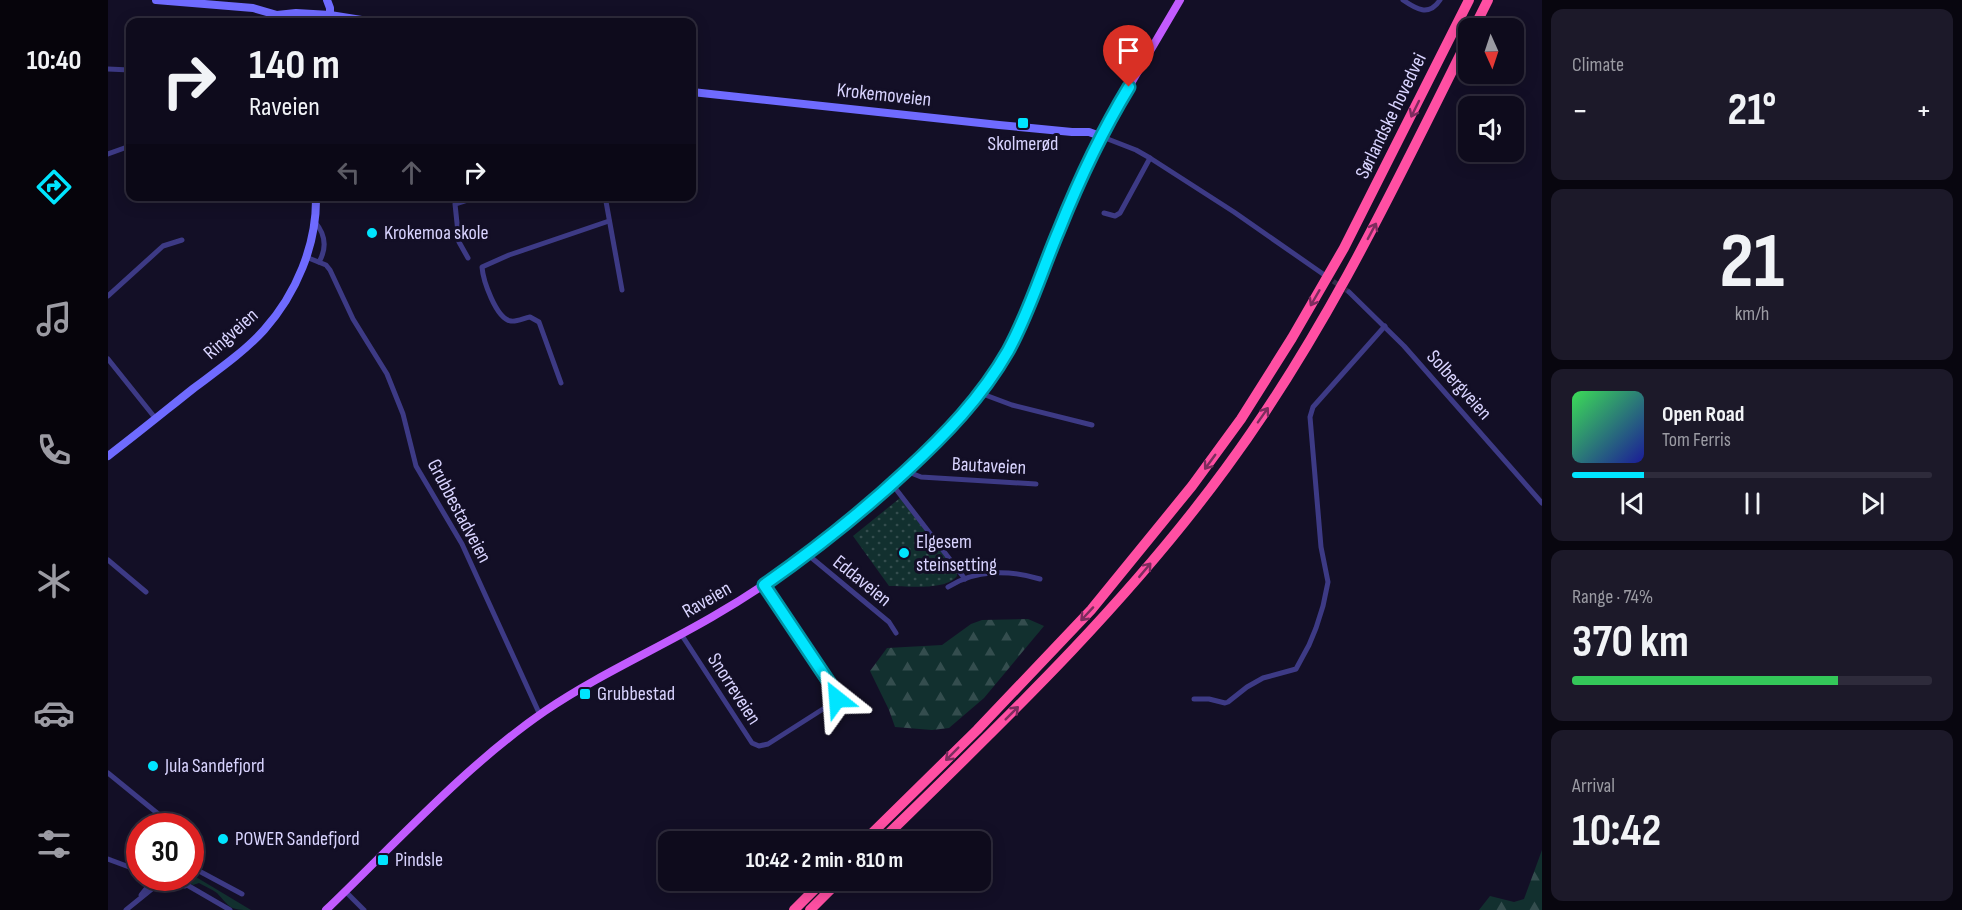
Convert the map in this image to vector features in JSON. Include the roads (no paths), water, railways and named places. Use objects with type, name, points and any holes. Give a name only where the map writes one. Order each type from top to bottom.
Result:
[{"type":"highway","name":"Sørlandske hovedvei","points":[[874,831],[977,730],[1091,610],[1185,495],[1241,419],[1292,338],[1344,248],[1469,0]]},
{"type":"highway","points":[[1479,18],[1488,0]]},
{"type":"highway","name":"Sørlandske hovedvei","points":[[891,831],[1054,670],[1123,596],[1226,468],[1347,287],[1458,59]]},
{"type":"highway","points":[[794,910],[813,891]]},
{"type":"highway","points":[[810,910],[829,891]]},
{"type":"main road","points":[[156,0],[253,8],[275,18]]},
{"type":"main road","points":[[327,0],[330,15]]},
{"type":"main road","name":"Raveien","points":[[326,910],[469,773],[540,715],[764,585],[807,554],[892,484],[946,434],[980,393],[1001,362],[1016,334],[1078,183],[1100,136],[1180,0]]},
{"type":"main road","points":[[280,18],[296,13],[349,18]]},
{"type":"main road","name":"Krokemoveien","points":[[696,92],[1072,132],[1094,139],[1100,136]]},
{"type":"main road","name":"Ringveien","points":[[108,456],[238,354],[263,331],[289,296],[306,257],[315,222],[316,201]]},
{"type":"street","points":[[1403,0],[1416,10],[1424,11],[1432,8],[1440,0]]},
{"type":"street","points":[[108,69],[126,70]]},
{"type":"street","points":[[1100,136],[1150,158],[1234,212],[1323,274]]},
{"type":"street","points":[[108,154],[126,147]]},
{"type":"street","points":[[1104,213],[1115,216],[1120,213],[1150,158]]},
{"type":"street","points":[[455,201],[459,242],[468,258]]},
{"type":"street","points":[[455,204],[464,201]]},
{"type":"street","points":[[606,201],[622,290]]},
{"type":"street","points":[[561,383],[539,322],[530,317],[512,321],[502,316],[483,280],[482,267],[509,255],[609,221]]},
{"type":"street","points":[[306,257],[319,262],[324,254],[323,234],[315,222]]},
{"type":"street","points":[[108,296],[163,246],[182,240]]},
{"type":"street","name":"Grubbestadveien","points":[[319,262],[330,270],[353,319],[387,374],[403,414],[416,466],[462,544],[540,715]]},
{"type":"street","name":"Solbergveien","points":[[1347,287],[1385,326],[1542,503]]},
{"type":"street","points":[[1194,699],[1209,699],[1225,703],[1263,678],[1296,669],[1306,652],[1323,606],[1328,582],[1321,547],[1310,417],[1313,406],[1385,326]]},
{"type":"street","points":[[108,359],[156,419]]},
{"type":"street","points":[[980,393],[1012,405],[1092,425]]},
{"type":"street","name":"Bautaveien","points":[[906,471],[921,477],[1036,484]]},
{"type":"street","points":[[892,484],[965,579]]},
{"type":"street","name":"Eddaveien","points":[[807,554],[889,622],[896,633]]},
{"type":"street","points":[[108,560],[146,592]]},
{"type":"street","points":[[948,586],[965,579],[998,572],[1016,573],[1041,579]]},
{"type":"street","name":"Snorreveien","points":[[681,634],[752,743],[759,746],[768,744],[834,702],[837,697],[764,585]]},
{"type":"street","points":[[108,773],[157,813]]},
{"type":"street","points":[[108,859],[126,865]]},
{"type":"street","points":[[204,874],[242,894]]},
{"type":"street","points":[[126,910],[145,891]]},
{"type":"street","points":[[195,891],[230,910]]},
{"type":"street","points":[[345,891],[364,910]]},
{"type":"tunnel","points":[[1327,277],[1349,292]]},
{"type":"place","name":"Skolmerød","points":[[1023,123]]},
{"type":"place","name":"Krokemoa skole","points":[[372,233]]},
{"type":"place","name":"Elgesem steinsetting","points":[[904,553]]},
{"type":"place","name":"Grubbestad","points":[[585,694]]},
{"type":"place","name":"Jula Sandefjord","points":[[153,766]]},
{"type":"place","name":"POWER Sandefjord","points":[[223,839]]},
{"type":"place","name":"Pindsle","points":[[383,860]]}]
